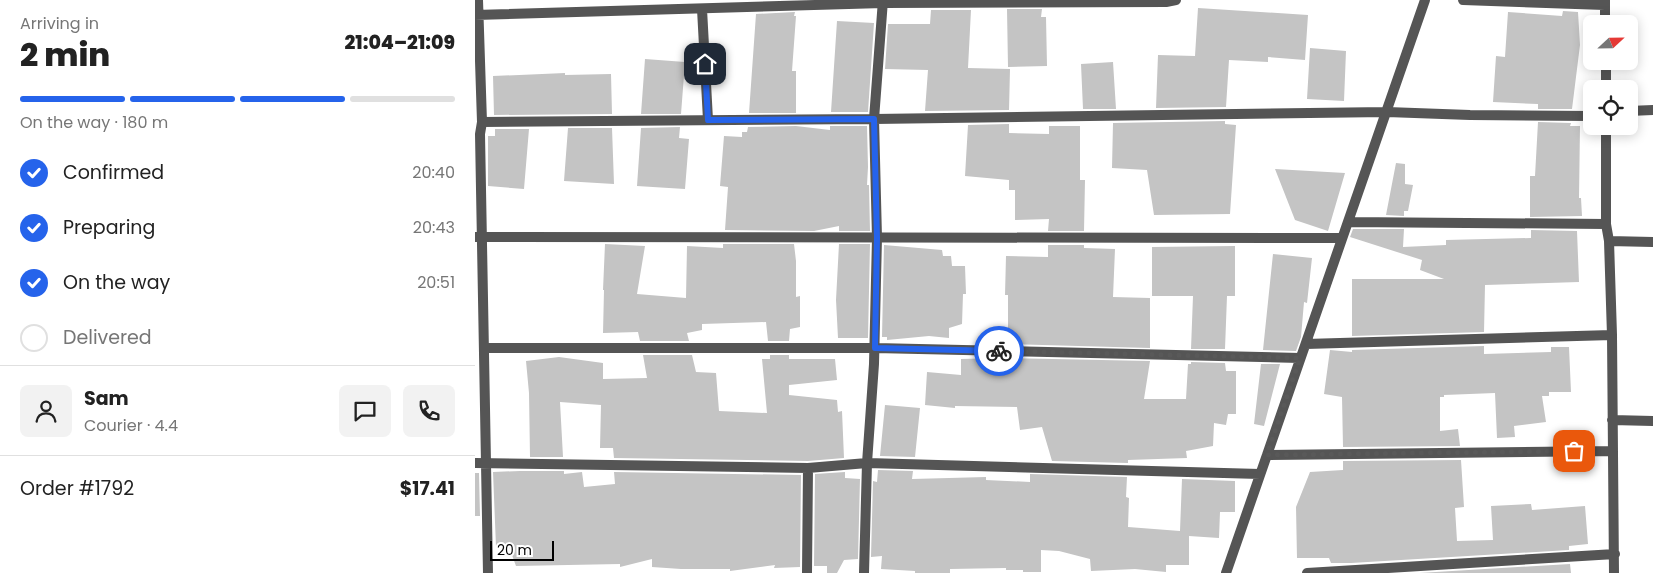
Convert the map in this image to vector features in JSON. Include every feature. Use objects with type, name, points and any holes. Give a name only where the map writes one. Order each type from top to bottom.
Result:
[{"type":"street","points":[[478,0],[482,122],[478,134],[478,237],[487,463],[488,573]]},
{"type":"street","points":[[477,15],[702,9],[883,1],[1167,2],[1176,0]]},
{"type":"street","points":[[1226,573],[1425,0]]},
{"type":"street","points":[[1463,0],[1605,3]]},
{"type":"street","points":[[864,573],[867,464],[875,348],[877,238],[874,119],[883,1]]},
{"type":"street","points":[[702,9],[708,120]]},
{"type":"street","points":[[1638,111],[1653,110]]},
{"type":"street","points":[[482,122],[1387,112],[1583,116]]},
{"type":"street","points":[[1607,135],[1606,224],[1609,241],[1612,335],[1614,573]]},
{"type":"street","points":[[1348,222],[1606,224]]},
{"type":"street","points":[[478,237],[1342,238]]},
{"type":"street","points":[[1609,241],[1653,242]]},
{"type":"street","points":[[1306,344],[1612,335]]},
{"type":"street","points":[[481,349],[875,348],[1300,358]]},
{"type":"street","points":[[1612,420],[1653,421]]},
{"type":"street","points":[[1267,455],[1613,450]]},
{"type":"street","points":[[475,463],[808,468],[867,464],[1260,474]]},
{"type":"street","points":[[807,573],[808,468]]},
{"type":"street","points":[[1307,573],[1615,554]]},
{"type":"building","points":[[1198,8],[1308,15],[1305,60],[1268,57],[1268,62],[1229,60],[1226,107],[1156,108],[1158,55],[1195,56]]},
{"type":"building","points":[[1007,9],[1042,9],[1041,17],[1046,17],[1047,66],[1008,67]]},
{"type":"building","points":[[931,10],[971,10],[968,68],[1010,69],[1009,110],[925,111],[928,70],[885,69],[888,24],[930,24]]},
{"type":"building","points":[[1563,11],[1578,12],[1580,45],[1572,109],[1538,109],[1538,104],[1493,102],[1496,56],[1505,57],[1508,12],[1562,16]]},
{"type":"building","points":[[795,12],[792,71],[796,71],[796,113],[749,113],[756,14]]},
{"type":"building","points":[[837,21],[874,23],[868,112],[831,112]]},
{"type":"building","points":[[1310,48],[1346,51],[1344,101],[1307,99]]},
{"type":"building","points":[[645,59],[685,62],[681,114],[641,114]]},
{"type":"building","points":[[1113,62],[1116,109],[1083,109],[1081,64]]},
{"type":"building","points":[[565,73],[565,75],[611,74],[612,114],[494,115],[493,76]]},
{"type":"building","points":[[1225,121],[1225,124],[1236,125],[1230,214],[1154,215],[1147,170],[1112,168],[1113,123]]},
{"type":"building","points":[[1538,122],[1571,123],[1570,126],[1580,126],[1579,198],[1581,198],[1582,216],[1530,217],[1530,176],[1535,176]]},
{"type":"building","points":[[1009,124],[1009,133],[1049,134],[1049,126],[1080,126],[1080,180],[1085,180],[1084,231],[1048,231],[1049,219],[1015,220],[1015,190],[1009,190],[1009,180],[965,176],[968,125]]},
{"type":"building","points":[[796,126],[830,130],[830,126],[867,126],[867,185],[869,185],[870,231],[839,231],[839,226],[814,231],[725,230],[728,187],[720,186],[724,136],[742,137],[742,132],[747,132],[748,127]]},
{"type":"building","points":[[680,127],[679,138],[689,139],[685,189],[637,186],[641,128]]},
{"type":"building","points":[[568,128],[612,128],[614,184],[564,181]]},
{"type":"building","points":[[495,129],[529,129],[524,189],[488,186],[488,136],[495,136]]},
{"type":"building","points":[[1396,163],[1405,164],[1405,184],[1413,185],[1408,211],[1404,211],[1404,216],[1386,215]]},
{"type":"building","points":[[1275,169],[1345,173],[1328,231],[1295,220]]},
{"type":"building","points":[[1353,229],[1404,229],[1403,247],[1446,245],[1446,240],[1531,238],[1531,230],[1577,231],[1579,282],[1485,285],[1484,332],[1352,336],[1352,279],[1444,279],[1420,270],[1422,260],[1350,237]]},
{"type":"building","points":[[605,244],[645,246],[637,294],[686,298],[687,246],[723,248],[723,244],[794,244],[796,297],[800,296],[800,327],[790,329],[789,341],[768,341],[766,322],[702,324],[702,330],[687,333],[689,341],[640,341],[638,332],[603,333]]},
{"type":"building","points":[[839,244],[870,244],[868,338],[838,338],[836,300]]},
{"type":"building","points":[[884,245],[942,250],[943,256],[951,256],[952,266],[965,266],[966,294],[963,294],[962,324],[949,328],[949,338],[929,336],[887,340],[887,337],[882,337]]},
{"type":"building","points":[[1048,245],[1084,245],[1084,248],[1115,249],[1113,297],[1150,298],[1150,348],[1008,344],[1008,295],[1005,295],[1006,256],[1048,257]]},
{"type":"building","points":[[1235,246],[1235,296],[1227,296],[1225,349],[1191,349],[1193,296],[1152,296],[1152,247]]},
{"type":"building","points":[[1273,254],[1312,258],[1307,303],[1304,302],[1301,337],[1296,351],[1263,350]]},
{"type":"building","points":[[1484,346],[1484,354],[1551,352],[1551,347],[1569,347],[1571,392],[1549,392],[1549,396],[1542,396],[1546,422],[1514,426],[1515,437],[1497,438],[1495,393],[1444,395],[1444,397],[1440,397],[1440,431],[1458,429],[1460,446],[1343,447],[1342,397],[1324,394],[1330,350],[1352,352],[1352,350]]},
{"type":"building","points":[[643,355],[692,355],[696,372],[716,373],[719,411],[767,413],[762,359],[770,359],[770,355],[789,355],[789,359],[835,359],[837,380],[789,385],[789,395],[837,400],[838,412],[842,411],[844,458],[808,461],[614,458],[613,448],[600,448],[601,405],[560,402],[563,457],[530,457],[529,393],[526,361],[559,357],[603,363],[603,379],[647,378]]},
{"type":"building","points":[[961,359],[1150,361],[1144,399],[1186,399],[1188,364],[1191,364],[1191,362],[1225,363],[1226,371],[1236,371],[1236,414],[1228,414],[1226,425],[1214,423],[1213,446],[1186,451],[1187,458],[1128,460],[1128,463],[1052,461],[1042,427],[1020,430],[1017,407],[955,406],[955,408],[925,405],[927,372],[961,375]]},
{"type":"building","points":[[1261,364],[1280,364],[1264,426],[1254,424]]},
{"type":"building","points":[[885,405],[920,408],[915,457],[880,456]]},
{"type":"building","points":[[1461,460],[1464,507],[1455,508],[1457,541],[1493,540],[1491,506],[1531,504],[1532,510],[1585,506],[1588,544],[1569,546],[1569,550],[1351,563],[1331,563],[1329,558],[1297,558],[1296,507],[1310,472],[1343,470],[1343,461]]},
{"type":"building","points":[[878,470],[913,471],[912,479],[986,477],[986,480],[1030,482],[1030,474],[1127,477],[1126,497],[1129,498],[1128,527],[1180,531],[1182,479],[1235,481],[1235,512],[1220,512],[1219,538],[1189,536],[1189,565],[1166,565],[1166,572],[1135,569],[1091,571],[1090,559],[1059,551],[1041,550],[1041,572],[1023,572],[1023,570],[1006,570],[1006,568],[950,569],[950,573],[915,573],[915,571],[881,569],[882,556],[871,557],[873,481],[877,482]]},
{"type":"building","points":[[564,471],[564,474],[582,472],[584,487],[615,484],[614,472],[801,475],[800,567],[774,568],[775,565],[730,571],[730,569],[681,569],[652,567],[652,559],[620,567],[620,564],[516,566],[509,547],[496,547],[493,472]]},
{"type":"building","points":[[845,472],[845,478],[860,479],[858,559],[844,560],[837,573],[827,573],[827,566],[814,566],[815,474]]},
{"type":"building","points":[[475,473],[479,473],[480,516],[475,516]]},
{"type":"building","points":[[1570,564],[1571,573],[1419,573]]},
{"type":"way so far","points":[[999,351],[1300,358],[1267,455],[1574,451]]},
{"type":"route","points":[[705,64],[708,120],[874,119],[877,238],[875,348],[999,351]]}]
